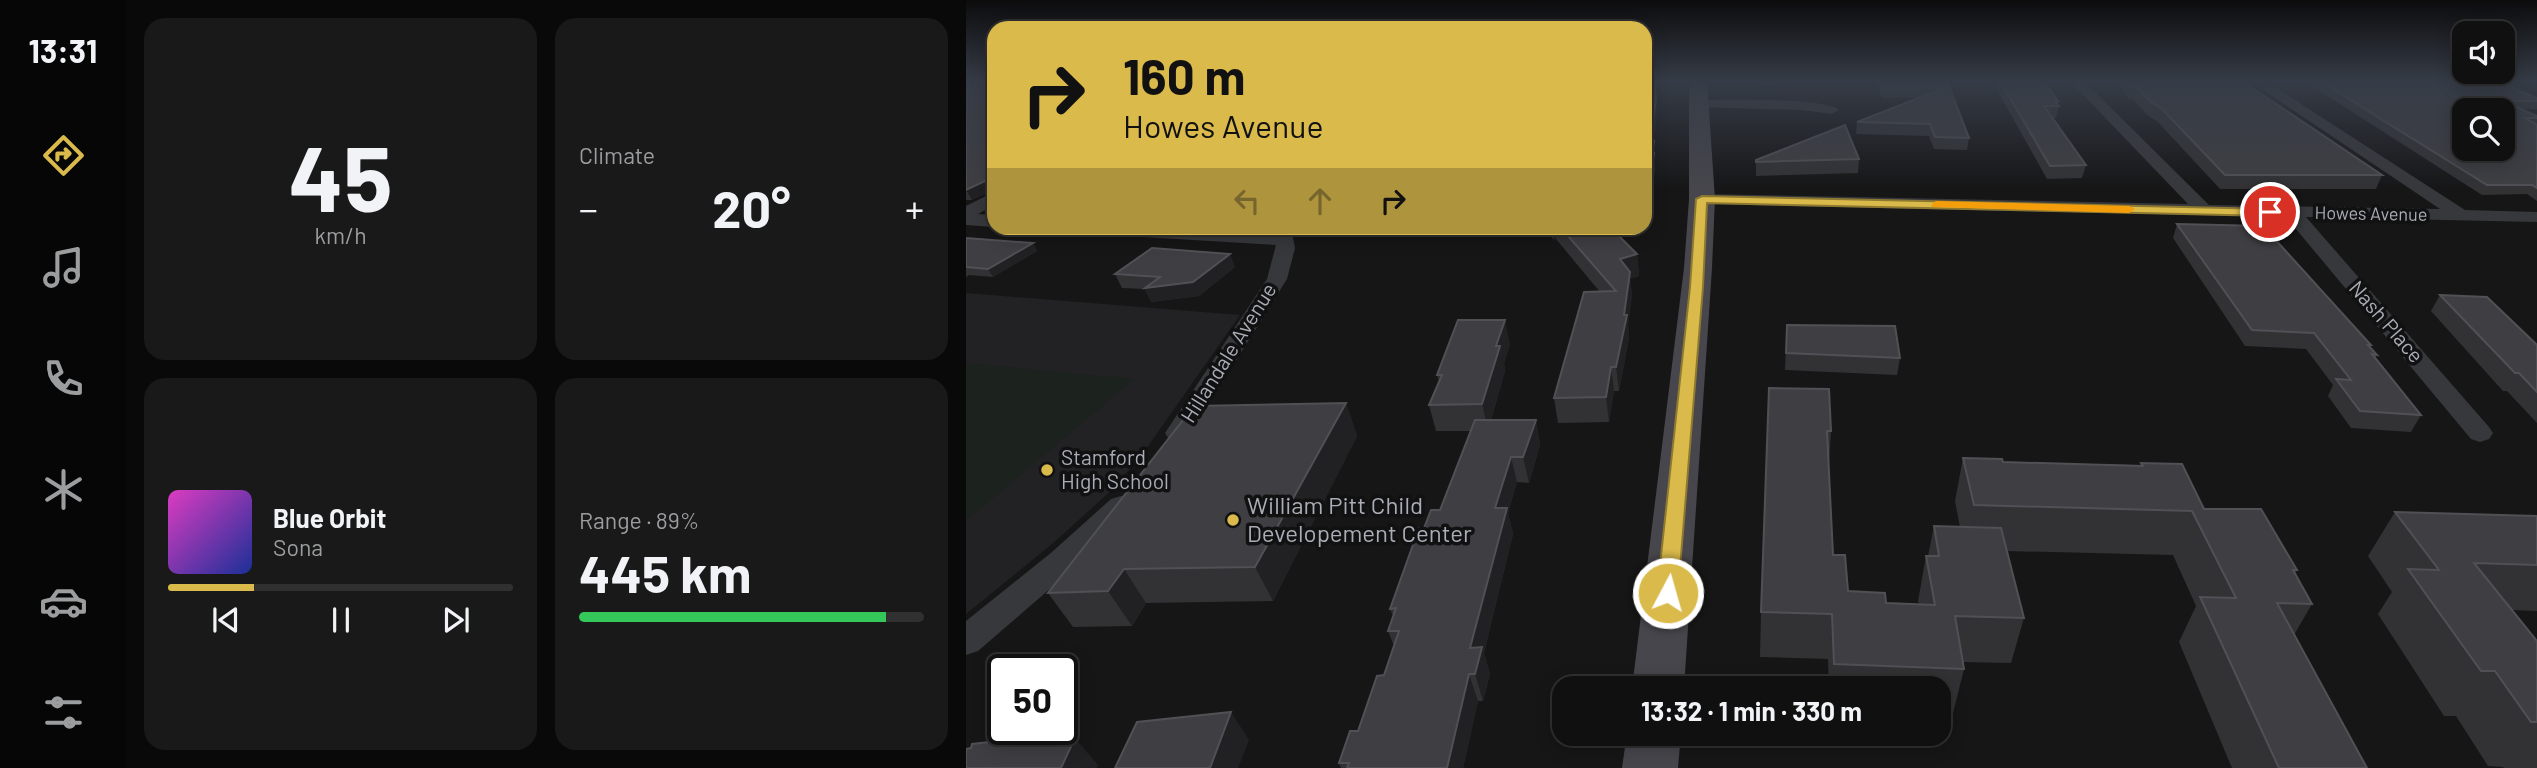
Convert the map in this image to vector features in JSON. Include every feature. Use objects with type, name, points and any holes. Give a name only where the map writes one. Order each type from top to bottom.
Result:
[{"type":"main road","points":[[1659,676],[1689,368],[1702,199],[1700,117]]},
{"type":"main road","points":[[1650,768],[1653,746]]},
{"type":"street","points":[[2112,117],[2206,211]]},
{"type":"street","points":[[2313,117],[2460,215]]},
{"type":"street","name":"Howes Avenue","points":[[1702,199],[2537,217]]},
{"type":"street","points":[[966,214],[987,201]]},
{"type":"street","name":"Nash Place","points":[[2292,212],[2480,433]]},
{"type":"street","points":[[966,219],[987,220]]},
{"type":"street","name":"Hillandale Avenue","points":[[1163,455],[1277,279],[1287,254],[1284,235]]},
{"type":"street","points":[[966,641],[1063,560],[1112,516],[1140,485]]},
{"type":"shaded area","name":"Stamford High School","points":[[966,293],[1240,315],[1144,452],[1113,489],[1052,544],[966,614]]},
{"type":"shaded area","points":[[966,363],[1134,379],[966,521]]},
{"type":"building","points":[[966,117],[987,117],[987,180],[966,190]]},
{"type":"building","points":[[1870,117],[1961,117],[1969,138],[1935,137],[1930,124],[1857,122]]},
{"type":"building","points":[[2021,117],[2052,117],[2086,165],[2050,166]]},
{"type":"building","points":[[2169,117],[2295,117],[2382,175],[2225,175]]},
{"type":"building","points":[[2378,117],[2452,117],[2452,161],[2515,161],[2515,117],[2537,117],[2525,118],[2537,125],[2537,188],[2532,185],[2487,185]]},
{"type":"building","points":[[1845,125],[1859,159],[1756,162],[1756,160]]},
{"type":"building","points":[[2177,224],[2263,226],[2371,345],[2368,345],[2377,355],[2372,354],[2421,415],[2360,411],[2336,379],[2351,380],[2314,333],[2252,330]]},
{"type":"building","points":[[1567,235],[1618,235],[1637,254],[1620,259],[1630,272],[1624,315],[1627,315],[1616,367],[1611,367],[1606,397],[1554,398],[1584,292],[1616,291]]},
{"type":"building","points":[[966,238],[1033,243],[988,269],[966,267]]},
{"type":"building","points":[[1152,248],[1230,254],[1193,282],[1145,288],[1160,277],[1115,274]]},
{"type":"building","points":[[2440,295],[2487,297],[2537,345],[2537,392],[2519,373],[2515,373]]},
{"type":"building","points":[[1458,320],[1505,320],[1482,404],[1429,405],[1442,375],[1437,375]]},
{"type":"building","points":[[1787,325],[1895,326],[1900,358],[1786,353]]},
{"type":"building","points":[[1769,388],[1829,389],[1831,431],[1827,431],[1833,555],[1845,555],[1848,591],[1885,593],[1886,603],[1935,605],[1926,556],[1939,556],[1934,526],[2001,528],[2024,618],[1955,616],[1964,669],[1834,664],[1832,614],[1761,612]]},
{"type":"building","points":[[1346,403],[1255,567],[1124,569],[1108,591],[1048,593],[1194,406]]},
{"type":"building","points":[[1475,420],[1536,420],[1523,457],[1511,457],[1495,508],[1507,508],[1470,648],[1482,647],[1475,674],[1469,674],[1447,768],[1347,768],[1349,763],[1339,763],[1350,731],[1358,731],[1377,676],[1384,675],[1399,631],[1388,631],[1396,608],[1390,609],[1419,528],[1424,528],[1431,510],[1440,510]]},
{"type":"building","points":[[1963,458],[2002,459],[2003,462],[2143,466],[2141,463],[2182,464],[2204,509],[2261,509],[2297,570],[2293,570],[2312,604],[2277,603],[2367,768],[2279,768],[2200,597],[2236,598],[2192,511],[1974,505]]},
{"type":"building","points":[[2395,512],[2537,516],[2537,565],[2474,563],[2537,641],[2537,722],[2531,722],[2495,671],[2481,671],[2408,569],[2439,570]]},
{"type":"building","points":[[1231,712],[1210,768],[1115,768],[1137,722]]},
{"type":"building","points":[[972,744],[1072,745],[1061,768],[966,768],[966,749],[971,748]]},
{"type":"slow traffic","points":[[1936,205],[2129,209]]},
{"type":"place","name":"Stamford High School","points":[[1047,470]]},
{"type":"place","name":"William Pitt Child Developement Center","points":[[1233,520]]},
{"type":"route","points":[[1668,593],[1686,409],[1702,199],[2270,212]]}]
